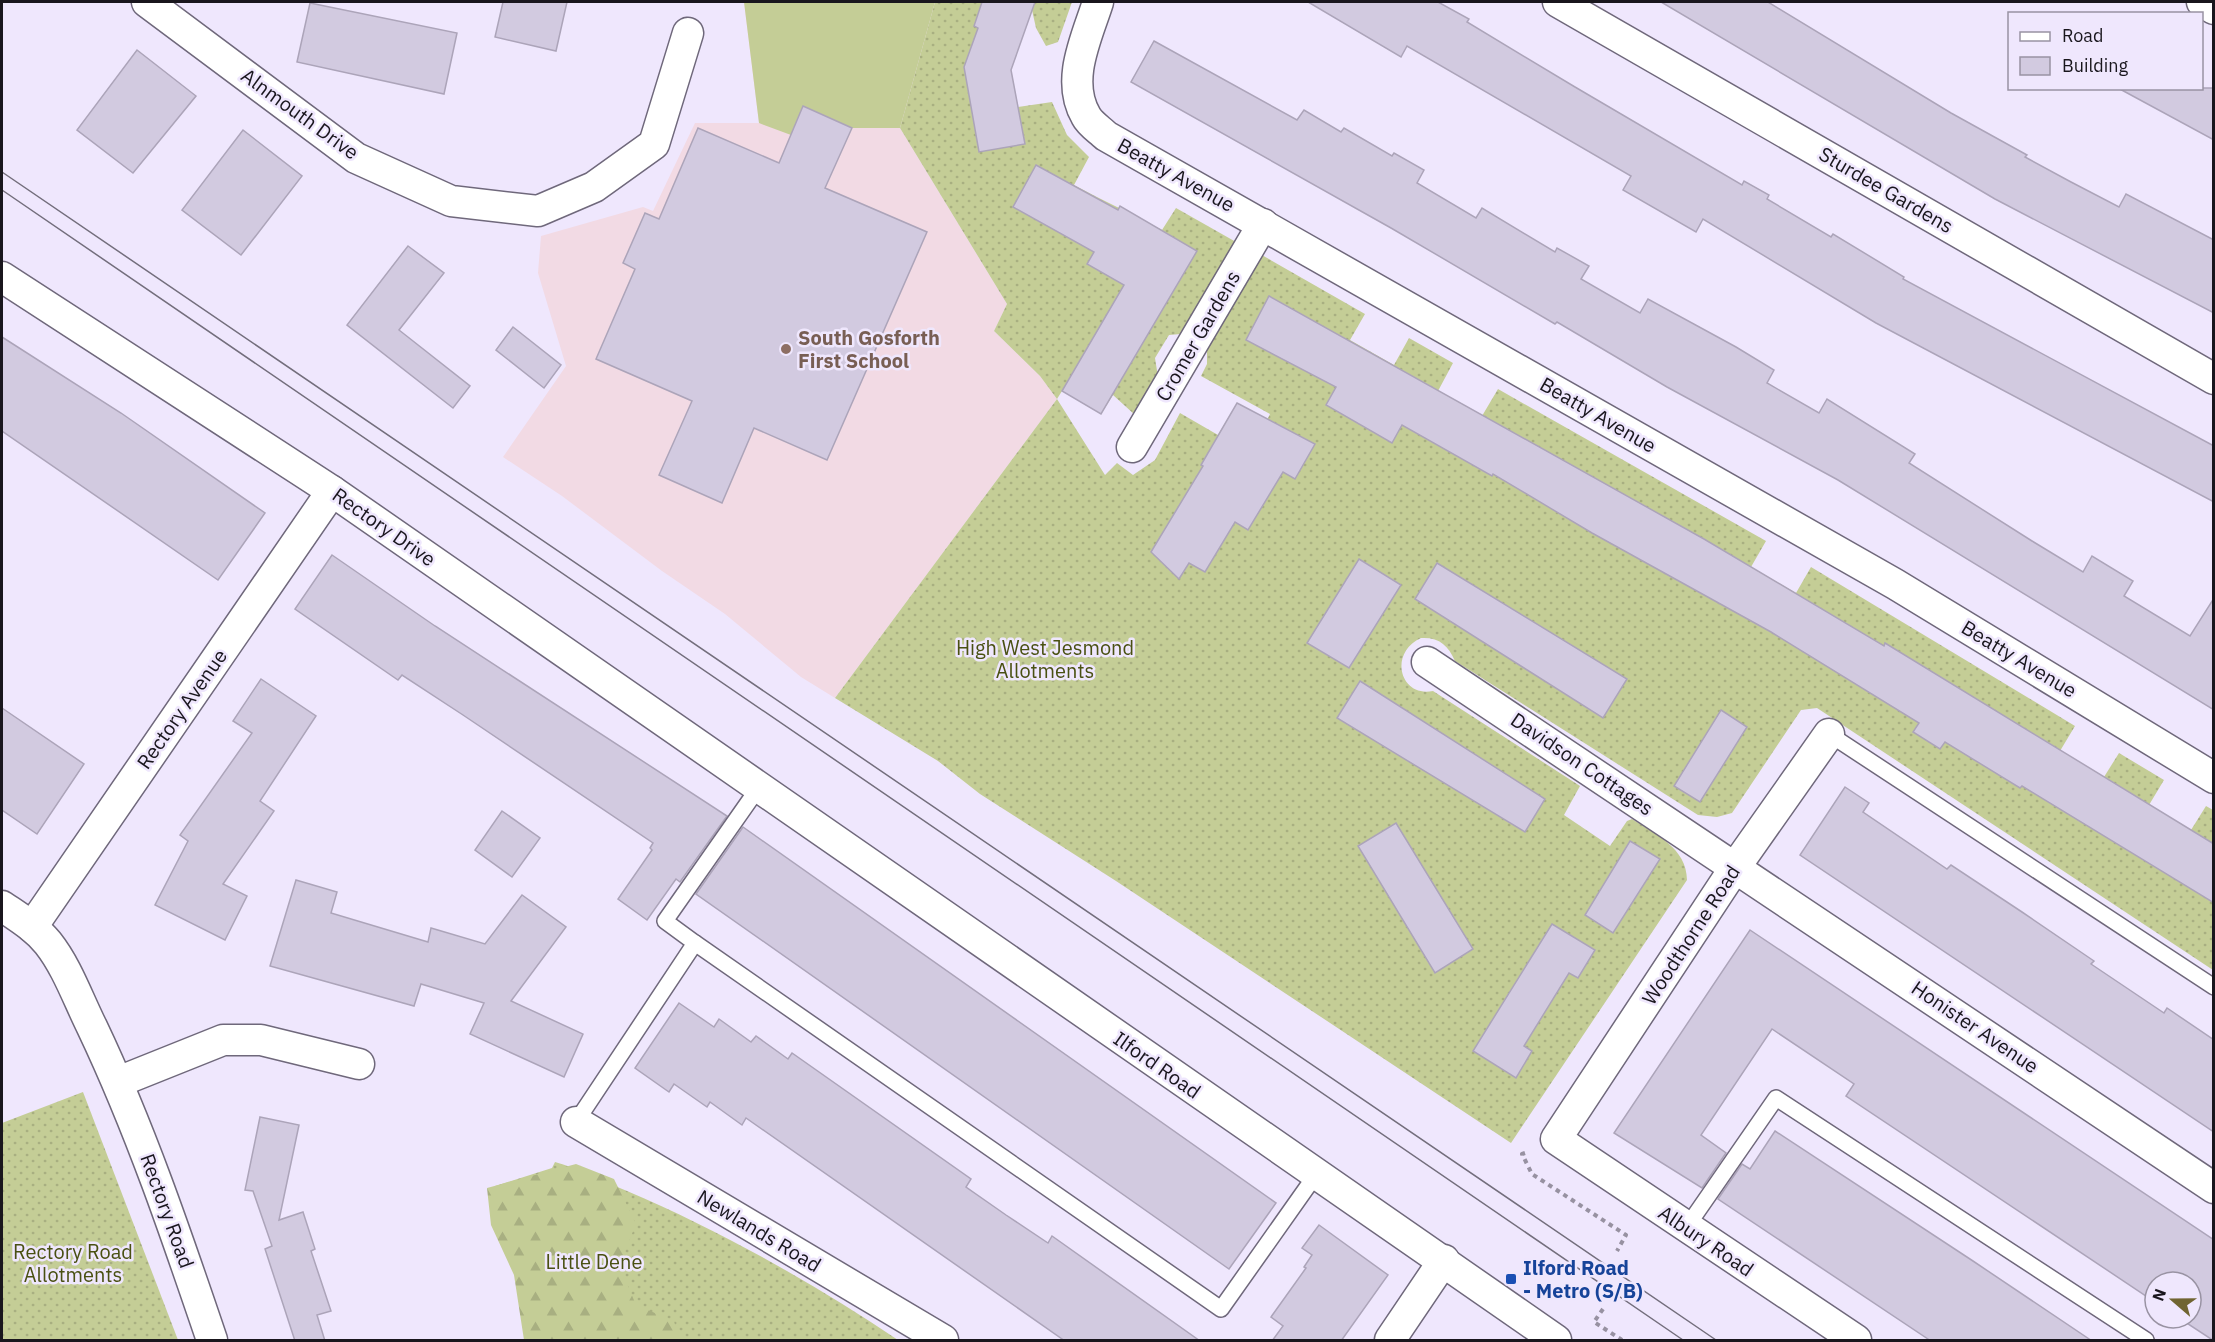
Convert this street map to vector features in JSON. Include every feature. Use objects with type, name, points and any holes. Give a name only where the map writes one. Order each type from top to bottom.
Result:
[{"type":"street","name":"Alnmouth Drive","points":[[147,2],[356,158],[451,201],[538,211],[594,187],[654,144],[688,33]]},
{"type":"street","name":"Beatty Avenue","points":[[1098,2],[1080,57],[1076,87],[1086,117],[1106,136],[1895,584],[2214,778]]},
{"type":"street","name":"Sturdee Gardens","points":[[1558,2],[2214,379]]},
{"type":"street","points":[[2202,2],[2214,9]]},
{"type":"street","name":"Cromer Gardens","points":[[1132,447],[1263,224]]},
{"type":"street","name":"Rectory Drive","points":[[2,277],[332,491],[759,787]]},
{"type":"street","name":"Rectory Avenue","points":[[32,927],[332,491]]},
{"type":"street","name":"Davidson Cottages","points":[[1427,662],[1736,866]]},
{"type":"street","name":"Woodthorne Road","points":[[1556,1139],[1736,866],[1828,734]]},
{"type":"street","name":"Ilford Road","points":[[759,787],[1315,1176],[1444,1260],[1556,1341]]},
{"type":"street","name":"Honister Avenue","points":[[1736,866],[2214,1188]]},
{"type":"street","name":"Rectory Road","points":[[2,906],[32,927],[48,943],[61,962],[118,1082],[163,1196],[212,1341]]},
{"type":"street","points":[[118,1082],[223,1040],[261,1040],[359,1064]]},
{"type":"street","name":"Newlands Road","points":[[576,1122],[943,1341]]},
{"type":"street","name":"Albury Road","points":[[1556,1139],[1856,1341]]},
{"type":"street","points":[[1390,1341],[1444,1260]]},
{"type":"lane","points":[[1828,734],[2214,987]]},
{"type":"lane","points":[[759,787],[665,921],[695,943],[1221,1309],[1315,1176]]},
{"type":"lane","points":[[576,1122],[695,943]]},
{"type":"lane","points":[[1686,1228],[1776,1098],[2146,1341]]},
{"type":"path","points":[[1603,1310],[1594,1322],[1622,1341]]},
{"type":"shaded area","name":"South Gosforth First School","points":[[744,2],[935,2],[900,128],[1007,304],[994,331],[1040,376],[1057,399],[835,698],[801,677],[725,614],[662,571],[562,496],[503,457],[566,366],[538,273],[541,236],[643,207],[653,211],[695,123],[759,123]]},
{"type":"green space","points":[[744,2],[935,2],[900,128],[852,128],[804,107],[791,135],[759,123]]},
{"type":"green space","points":[[935,2],[1072,2],[1058,42],[1046,46],[1036,28],[1032,10],[1010,64],[1018,107],[1052,102],[1067,135],[1089,157],[1074,185],[1162,230],[1176,208],[1236,242],[1181,334],[1169,335],[1155,358],[1158,377],[1135,415],[1113,395],[1101,414],[1062,391],[1057,399],[1040,376],[994,331],[1007,304],[900,128]]},
{"type":"green space","name":"High West Jesmond Allotments","points":[[1260,254],[1365,314],[1350,340],[1394,365],[1409,338],[1453,363],[1438,391],[1482,416],[1498,389],[1766,541],[1751,567],[1796,593],[1811,567],[2075,726],[2060,751],[2104,777],[2119,753],[2164,780],[2149,805],[2191,830],[2206,806],[2213,810],[2213,970],[1817,708],[1801,710],[1732,813],[1717,817],[1698,815],[1455,661],[1442,643],[1433,639],[1421,638],[1404,654],[1402,663],[1402,673],[1413,688],[1433,691],[1580,786],[1564,815],[1610,846],[1627,821],[1632,819],[1668,843],[1682,859],[1686,869],[1687,880],[1511,1143],[1116,881],[980,794],[938,761],[835,698],[1057,399],[1105,475],[1117,463],[1133,475],[1155,460],[1180,413],[1218,435],[1237,403],[1267,420],[1270,414],[1201,376],[1207,364],[1207,347]]},
{"type":"green space","name":"Rectory Road Allotments","points":[[83,1092],[178,1340],[2,1340],[2,1123]]},
{"type":"green space","name":"Little Dene","points":[[555,1162],[662,1207],[732,1241],[800,1278],[898,1340],[529,1340],[495,1186],[552,1168]]},
{"type":"green space","points":[[576,1164],[614,1179],[636,1224],[619,1265],[636,1305],[674,1321],[679,1340],[524,1340],[514,1275],[491,1225],[487,1188]]},
{"type":"building","points":[[503,2],[567,2],[556,51],[495,37]]},
{"type":"building","points":[[982,2],[1035,2],[1011,70],[1025,144],[979,152],[964,67],[978,28],[974,26]]},
{"type":"building","points":[[1308,2],[1438,2],[1469,19],[1467,22],[1575,87],[1742,185],[1744,181],[1769,195],[1767,199],[1831,237],[1833,234],[1904,277],[1903,279],[2214,446],[2214,502],[1876,323],[1703,219],[1696,232],[1623,190],[1631,176],[1407,46],[1401,57]]},
{"type":"building","points":[[1661,2],[1768,2],[1951,113],[2027,155],[2025,157],[2071,182],[2119,207],[2126,194],[2214,240],[2214,313],[1995,199]]},
{"type":"building","points":[[310,3],[457,33],[444,94],[297,62]]},
{"type":"building","points":[[1154,41],[1297,120],[1304,110],[1341,132],[1344,128],[1392,156],[1394,153],[1424,170],[1417,183],[1476,218],[1482,208],[1555,252],[1557,248],[1589,266],[1581,279],[1640,313],[1648,299],[1736,347],[1774,370],[1767,383],[1819,413],[1827,399],[1915,454],[1909,463],[2083,572],[2092,556],[2133,581],[2124,596],[2190,636],[2214,598],[2214,710],[1838,480],[1667,387],[1557,322],[1555,324],[1391,228],[1131,82]]},
{"type":"building","points":[[137,50],[196,96],[133,173],[77,130]]},
{"type":"building","points":[[2214,88],[2214,140],[2122,90]]},
{"type":"building","points":[[803,106],[852,128],[825,188],[927,232],[827,460],[754,428],[722,503],[659,475],[692,401],[596,359],[635,269],[623,263],[645,213],[659,219],[698,128],[779,163]]},
{"type":"building","points":[[243,130],[302,176],[241,255],[182,210]]},
{"type":"building","points":[[1036,165],[1118,210],[1120,206],[1197,251],[1101,414],[1062,391],[1124,285],[1087,264],[1094,252],[1013,207]]},
{"type":"building","points":[[408,246],[444,273],[399,330],[470,386],[453,408],[347,325]]},
{"type":"building","points":[[1269,296],[1704,539],[1884,646],[1885,643],[2214,844],[2214,903],[1945,742],[1940,749],[1913,732],[1919,723],[1771,632],[1592,533],[1493,474],[1492,476],[1402,425],[1392,443],[1326,405],[1336,387],[1246,340]]},
{"type":"building","points":[[513,327],[561,365],[544,388],[496,350]]},
{"type":"building","points":[[2,337],[121,413],[265,513],[218,580],[2,431]]},
{"type":"building","points":[[1237,403],[1315,444],[1295,479],[1283,472],[1248,530],[1235,522],[1205,572],[1189,563],[1179,579],[1151,552],[1203,466],[1201,465]]},
{"type":"building","points":[[332,555],[435,626],[727,816],[680,882],[676,879],[647,920],[618,899],[652,850],[650,848],[653,843],[402,675],[398,680],[295,609]]},
{"type":"building","points":[[1359,559],[1401,585],[1349,668],[1307,643]]},
{"type":"building","points":[[1437,563],[1627,679],[1603,718],[1415,599]]},
{"type":"building","points":[[261,679],[316,716],[260,801],[274,811],[223,884],[247,896],[225,940],[155,905],[188,841],[180,835],[252,733],[233,721]]},
{"type":"building","points":[[1360,681],[1545,799],[1525,832],[1337,718]]},
{"type":"building","points":[[2,708],[84,764],[37,834],[2,810]]},
{"type":"building","points":[[1721,710],[1747,727],[1700,802],[1674,786]]},
{"type":"building","points":[[1845,787],[1869,803],[1863,812],[1947,869],[1951,865],[2022,912],[2094,961],[2091,964],[2164,1013],[2167,1008],[2214,1040],[2214,1132],[1800,855]]},
{"type":"building","points":[[502,811],[540,838],[512,877],[475,850]]},
{"type":"building","points":[[1396,823],[1473,949],[1435,973],[1358,846]]},
{"type":"building","points":[[743,827],[1276,1203],[1229,1269],[696,894]]},
{"type":"building","points":[[1630,841],[1660,859],[1613,933],[1585,915]]},
{"type":"building","points":[[296,880],[337,892],[331,913],[428,942],[431,928],[485,944],[522,895],[566,927],[511,1001],[583,1034],[564,1077],[470,1034],[484,1003],[421,984],[414,1006],[270,966]]},
{"type":"building","points":[[1552,924],[1595,950],[1578,978],[1569,973],[1524,1046],[1532,1051],[1516,1078],[1473,1051]]},
{"type":"building","points":[[1750,930],[2214,1240],[2214,1341],[2197,1330],[2203,1330],[2203,1270],[2143,1270],[2143,1294],[1846,1096],[1854,1084],[1772,1029],[1701,1135],[1726,1153],[1702,1188],[1614,1133]]},
{"type":"building","points":[[679,1003],[714,1027],[719,1019],[751,1042],[756,1036],[788,1059],[792,1053],[971,1179],[966,1187],[1048,1243],[1052,1236],[1200,1341],[1065,1341],[746,1118],[742,1125],[710,1102],[707,1107],[674,1084],[669,1092],[635,1068]]},
{"type":"building","points":[[260,1117],[299,1125],[279,1220],[303,1212],[315,1249],[311,1251],[331,1311],[317,1315],[325,1341],[295,1341],[265,1249],[272,1246],[253,1191],[245,1190]]},
{"type":"building","points":[[1775,1131],[2092,1341],[1931,1341],[1718,1199],[1742,1164],[1750,1169]]},
{"type":"building","points":[[1319,1225],[1388,1275],[1341,1341],[1272,1341],[1283,1326],[1271,1317],[1306,1268],[1304,1267],[1312,1255],[1302,1248]]},
{"type":"tram line","points":[[2,172],[1716,1340]]},
{"type":"tram line","points":[[2,190],[1683,1340]]},
{"type":"place","name":"South Gosforth First School","points":[[786,349]]},
{"type":"place","name":"Ilford Road - Metro (S/B)","points":[[1511,1279]]}]
